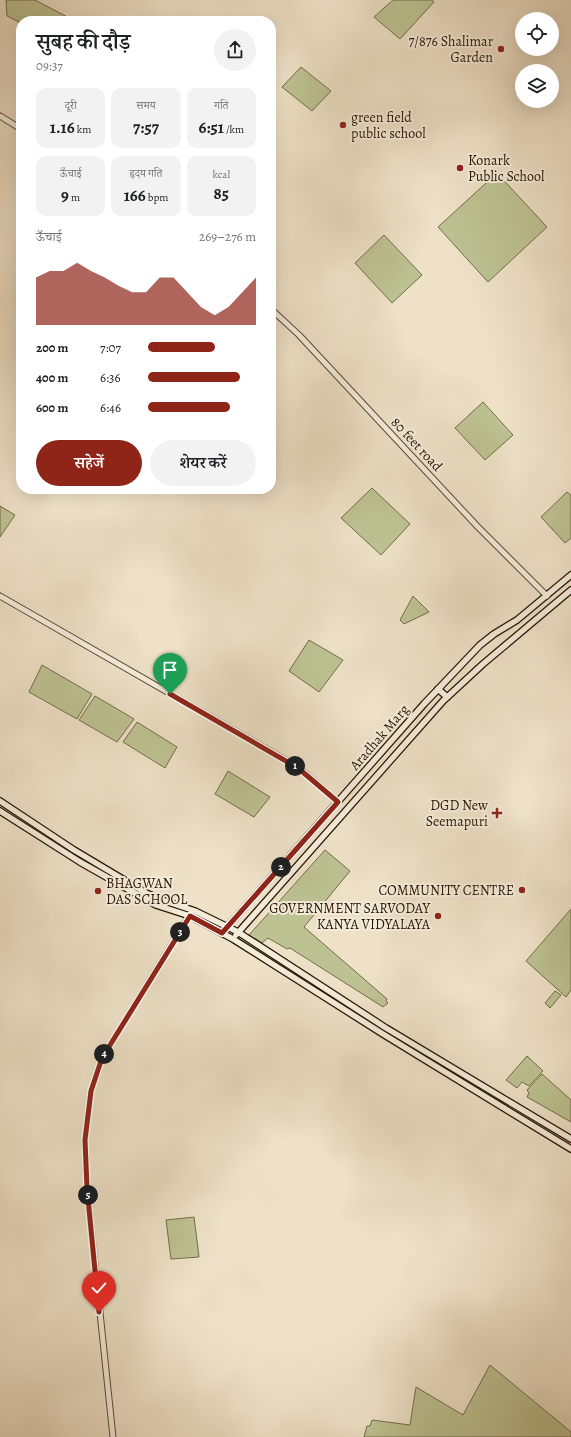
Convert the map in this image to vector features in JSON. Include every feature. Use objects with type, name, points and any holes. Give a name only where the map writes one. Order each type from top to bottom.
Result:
[{"type":"main road","name":"Aradhak Marg","points":[[222,933],[438,689],[480,645],[494,634],[517,620],[571,575]]},
{"type":"main road","name":"Aradhak Marg","points":[[233,939],[447,698],[483,664],[571,590]]},
{"type":"main road","points":[[438,689],[447,698]]},
{"type":"main road","points":[[0,801],[74,850],[146,893],[238,932],[386,1028],[571,1139]]},
{"type":"main road","points":[[0,811],[80,862],[156,905],[191,913],[383,1034],[571,1149]]},
{"type":"street","points":[[0,116],[16,126]]},
{"type":"street","name":"80 feet road","points":[[276,313],[325,362],[477,526],[547,596]]},
{"type":"street","points":[[0,596],[298,768],[338,802]]},
{"type":"street","points":[[113,1437],[87,1188],[85,1140],[91,1091],[102,1058],[191,913]]},
{"type":"green space","points":[[6,0],[35,0],[65,16],[16,16],[16,20],[7,16]]},
{"type":"green space","points":[[393,0],[432,0],[434,2],[400,39],[374,17]]},
{"type":"green space","points":[[301,67],[331,91],[312,111],[282,87]]},
{"type":"green space","points":[[497,173],[547,227],[488,282],[438,227]]},
{"type":"green space","points":[[384,235],[422,275],[392,303],[355,263]]},
{"type":"green space","points":[[483,402],[513,435],[485,460],[455,428]]},
{"type":"green space","points":[[372,488],[410,524],[381,555],[341,518]]},
{"type":"green space","points":[[567,492],[571,495],[571,538],[565,543],[541,517]]},
{"type":"green space","points":[[0,506],[15,515],[0,537]]},
{"type":"green space","points":[[413,596],[429,612],[404,624],[400,620]]},
{"type":"green space","points":[[309,640],[343,660],[319,692],[289,671]]},
{"type":"green space","points":[[42,665],[92,694],[77,719],[29,692]]},
{"type":"green space","points":[[95,696],[134,719],[117,742],[79,720]]},
{"type":"green space","points":[[137,722],[177,747],[165,768],[123,742]]},
{"type":"green space","points":[[228,771],[270,797],[254,817],[215,794]]},
{"type":"green space","points":[[325,850],[350,871],[304,927],[387,999],[386,1001],[388,1003],[383,1007],[290,948],[287,949],[268,938],[262,943],[249,935]]},
{"type":"green space","points":[[571,909],[571,990],[566,997],[526,961]]},
{"type":"green space","points":[[555,991],[561,995],[550,1008],[545,1003]]},
{"type":"green space","points":[[527,1056],[543,1071],[529,1086],[522,1082],[517,1088],[506,1080]]},
{"type":"green space","points":[[542,1074],[571,1100],[571,1122],[527,1097],[529,1093],[527,1090]]},
{"type":"green space","points":[[194,1217],[199,1257],[171,1259],[166,1220]]},
{"type":"green space","points":[[490,1365],[571,1432],[571,1437],[364,1437],[367,1426],[370,1426],[372,1420],[410,1425],[416,1387],[463,1415]]},
{"type":"place","name":"7/876 Shalimar Garden","points":[[501,49]]},
{"type":"place","name":"green field public school","points":[[343,125]]},
{"type":"place","name":"Konark Public School","points":[[460,168]]},
{"type":"place","name":"DGD New Seemapuri","points":[[497,813]]},
{"type":"place","name":"COMMUNITY CENTRE","points":[[522,890]]},
{"type":"place","name":"BHAGWAN DAS SCHOOL","points":[[98,891]]},
{"type":"place","name":"GOVERNMENT SARVODAY KANYA VIDYALAYA","points":[[438,916]]},
{"type":"route","points":[[99,1312],[95,1257],[87,1188],[85,1140],[91,1091],[102,1058],[190,916],[222,933],[338,802],[312,778],[298,768],[170,694]]}]
